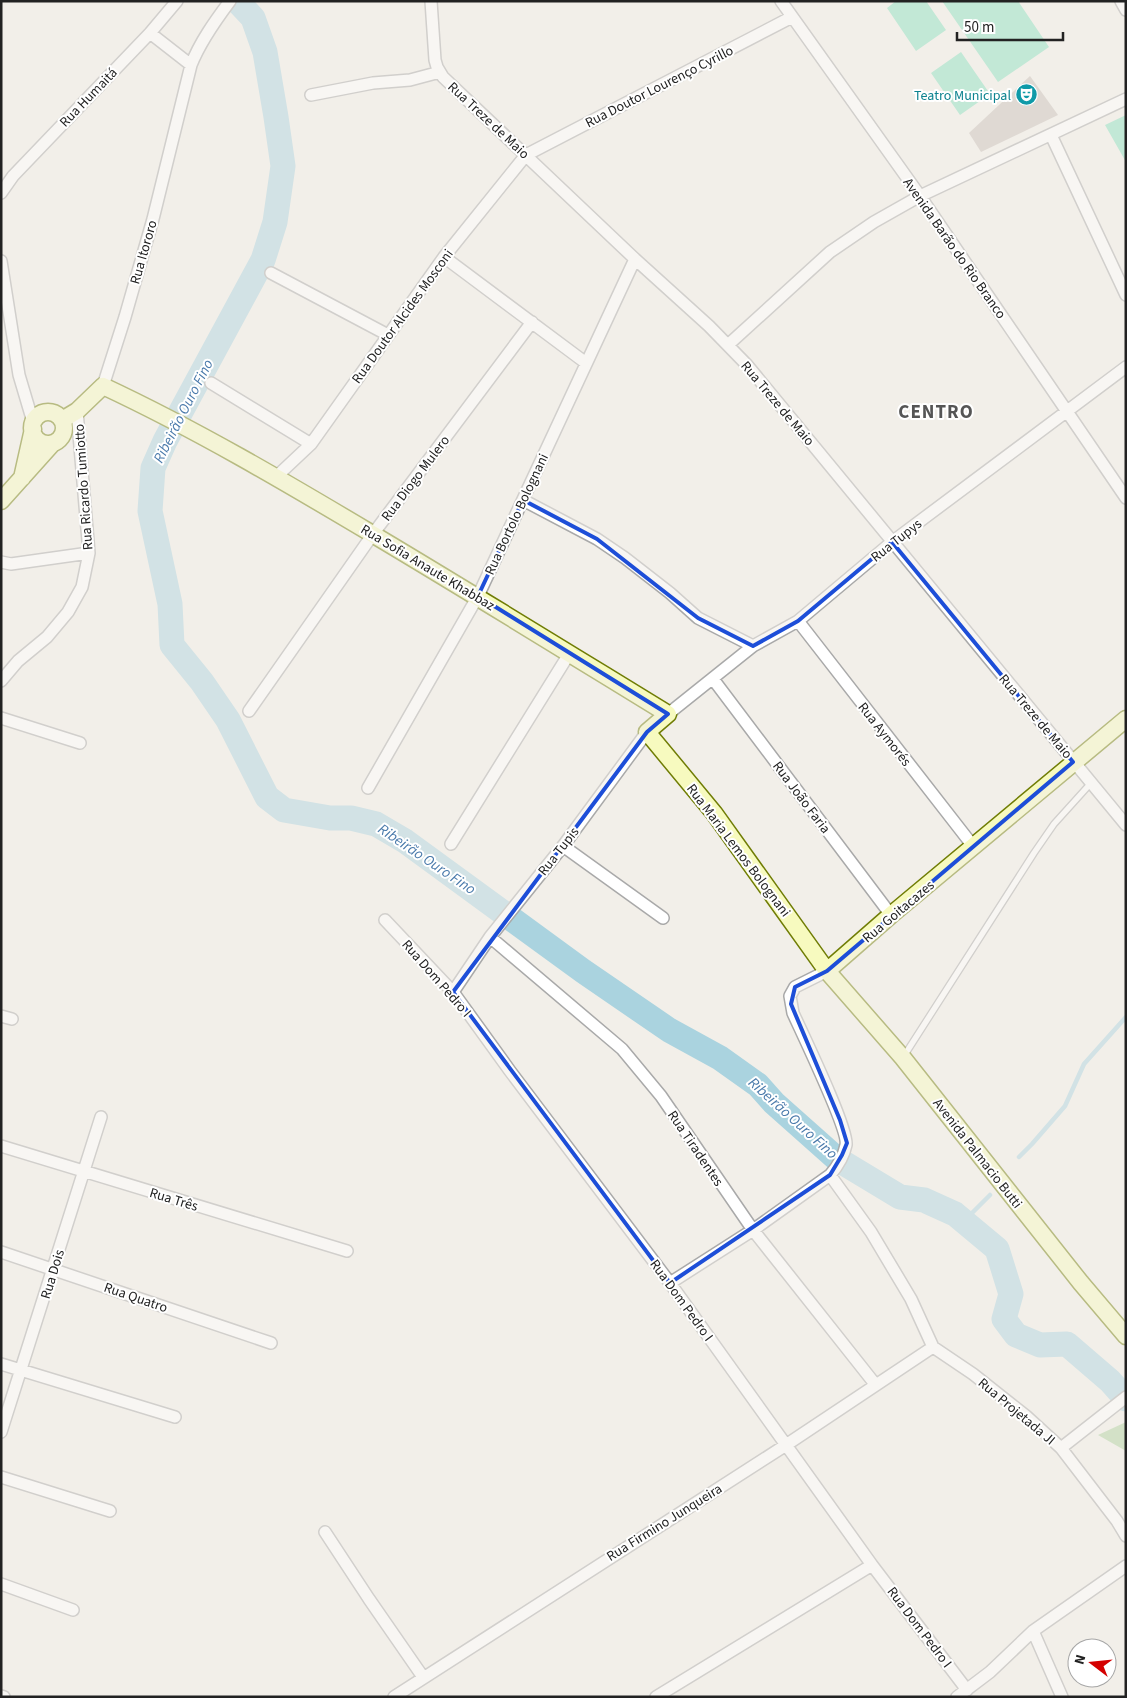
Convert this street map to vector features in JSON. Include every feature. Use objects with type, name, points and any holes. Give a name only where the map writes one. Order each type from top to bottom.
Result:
[{"type":"street","name":"Rua Humaitá","points":[[1,193],[13,176],[150,33],[178,1]]},
{"type":"street","points":[[150,33],[191,66],[201,44],[230,1]]},
{"type":"street","name":"Rua Treze de Maio","points":[[431,1],[434,52],[437,67],[449,83],[728,344],[1126,825]]},
{"type":"street","name":"Avenida Barão do Rio Branco","points":[[781,1],[920,196],[1126,498]]},
{"type":"street","points":[[1121,1],[1126,10]]},
{"type":"street","name":"Rua Doutor Lourenço Cyrillo","points":[[526,155],[792,17]]},
{"type":"street","name":"Rua Itororo","points":[[62,420],[78,411],[102,386],[125,317],[153,219],[191,66]]},
{"type":"street","points":[[311,95],[373,83],[410,80],[440,72]]},
{"type":"street","points":[[728,344],[830,252],[874,222],[920,196],[1126,99]]},
{"type":"street","points":[[1051,135],[1126,295]]},
{"type":"street","name":"Rua Doutor Alcides Mosconi","points":[[277,476],[311,444],[444,257],[526,155]]},
{"type":"street","points":[[444,257],[586,363]]},
{"type":"street","name":"Rua Bortolo Bolognani","points":[[368,788],[478,596],[635,259]]},
{"type":"street","points":[[1,261],[18,375],[35,436],[46,444],[53,443]]},
{"type":"street","points":[[271,273],[388,335]]},
{"type":"street","name":"Rua Diogo Mulero","points":[[249,711],[373,534],[532,322]]},
{"type":"street","name":"Rua Tupys","points":[[668,714],[753,646],[798,621],[892,542],[1126,367]]},
{"type":"street","points":[[211,383],[311,444]]},
{"type":"street","name":"Rua Sofia Anaute Khabbaz","points":[[102,386],[150,408],[277,476],[478,596],[668,714]]},
{"type":"street","name":"Rua Ricardo Tumiotto","points":[[1,681],[18,661],[48,637],[68,612],[82,587],[89,553],[78,411]]},
{"type":"street","points":[[1,501],[21,480],[53,443],[59,439],[63,433],[64,426],[57,414],[50,412],[37,416],[21,480]]},
{"type":"street","points":[[523,500],[597,539],[663,587],[698,618],[753,646]]},
{"type":"street","points":[[1,562],[11,564],[89,553]]},
{"type":"street","name":"Rua Aymorés","points":[[798,621],[973,846]]},
{"type":"street","points":[[451,844],[569,654]]},
{"type":"street","name":"Rua João Faria","points":[[713,679],[891,915]]},
{"type":"street","name":"Rua Tupis","points":[[452,992],[490,937],[563,846],[647,732],[668,714]]},
{"type":"street","points":[[1,718],[80,743]]},
{"type":"street","name":"Rua Goitacazes","points":[[833,1171],[847,1143],[840,1120],[790,1004],[790,996],[795,987],[827,971],[891,915],[1126,719]]},
{"type":"street","name":"Rua Maria Lemos Bolognani","points":[[647,732],[714,813],[827,971]]},
{"type":"street","points":[[563,846],[663,918]]},
{"type":"street","name":"Rua Dom Pedro I","points":[[385,920],[452,992],[670,1284],[962,1693]]},
{"type":"street","name":"Rua Tiradentes","points":[[490,937],[622,1049],[661,1096],[753,1230],[875,1384]]},
{"type":"street","name":"Avenida Palmacio Butti","points":[[827,971],[903,1058],[1081,1283],[1126,1336]]},
{"type":"street","name":"Rua Dois","points":[[1,1432],[22,1371],[101,1117]]},
{"type":"street","name":"Rua Três","points":[[1,1146],[347,1251]]},
{"type":"street","points":[[670,1284],[753,1230],[833,1171],[910,1298],[933,1347]]},
{"type":"street","name":"Rua Quatro","points":[[1,1252],[271,1343]]},
{"type":"street","name":"Rua Firmino Junqueira","points":[[394,1697],[786,1445],[933,1347]]},
{"type":"street","name":"Rua Projetada JI","points":[[933,1347],[973,1374],[1026,1416],[1061,1448],[1117,1521],[1126,1536]]},
{"type":"street","points":[[1,1364],[175,1417]]},
{"type":"street","points":[[1061,1448],[1126,1397]]},
{"type":"street","points":[[1,1477],[110,1511]]},
{"type":"street","points":[[326,1532],[369,1599],[423,1677]]},
{"type":"street","points":[[656,1697],[872,1565]]},
{"type":"street","points":[[962,1693],[990,1672],[1033,1631],[1126,1566]]},
{"type":"street","points":[[1,1584],[73,1610]]},
{"type":"street","points":[[1033,1631],[1062,1697]]},
{"type":"lane","points":[[903,1058],[1034,853],[1054,824],[1091,783]]},
{"type":"highlighted area","points":[[523,500],[597,539],[698,618],[753,646],[798,621],[892,542],[1073,762],[827,971],[795,987],[791,1004],[840,1120],[847,1143],[842,1155],[830,1175],[670,1283],[453,992],[647,732],[668,714],[478,596]]},
{"type":"green space","points":[[896,1],[926,1],[946,30],[916,51],[887,8]]},
{"type":"green space","points":[[942,1],[1018,1],[1049,47],[998,82]]},
{"type":"green space","points":[[961,52],[990,94],[960,115],[931,73]]},
{"type":"green space","points":[[1126,115],[1126,162],[1105,125]]},
{"type":"green space","points":[[1126,1422],[1126,1451],[1098,1435]]},
{"type":"building","name":"Teatro Municipal","points":[[1030,76],[1058,115],[981,152],[969,133]]},
{"type":"waterway","name":"Ribeirão Ouro Fino","points":[[237,1],[253,18],[265,52],[283,166],[275,222],[263,260],[165,441],[153,468],[150,511],[170,604],[172,645],[202,682],[228,720],[267,797],[284,810],[330,818],[351,818],[376,824],[405,841],[583,971],[669,1030],[720,1058],[758,1085],[774,1103],[837,1159],[900,1197],[924,1200],[955,1214],[997,1249],[1011,1294],[1004,1319],[1016,1335],[1040,1345],[1067,1344],[1110,1381],[1126,1399]]},
{"type":"waterway","points":[[1019,1157],[1065,1106],[1084,1064],[1126,1017]]},
{"type":"waterway","points":[[964,1221],[990,1195]]},
{"type":"place","name":"Teatro Municipal","points":[[1027,95]]},
{"type":"district","name":"CENTRO","points":[[936,411]]}]
